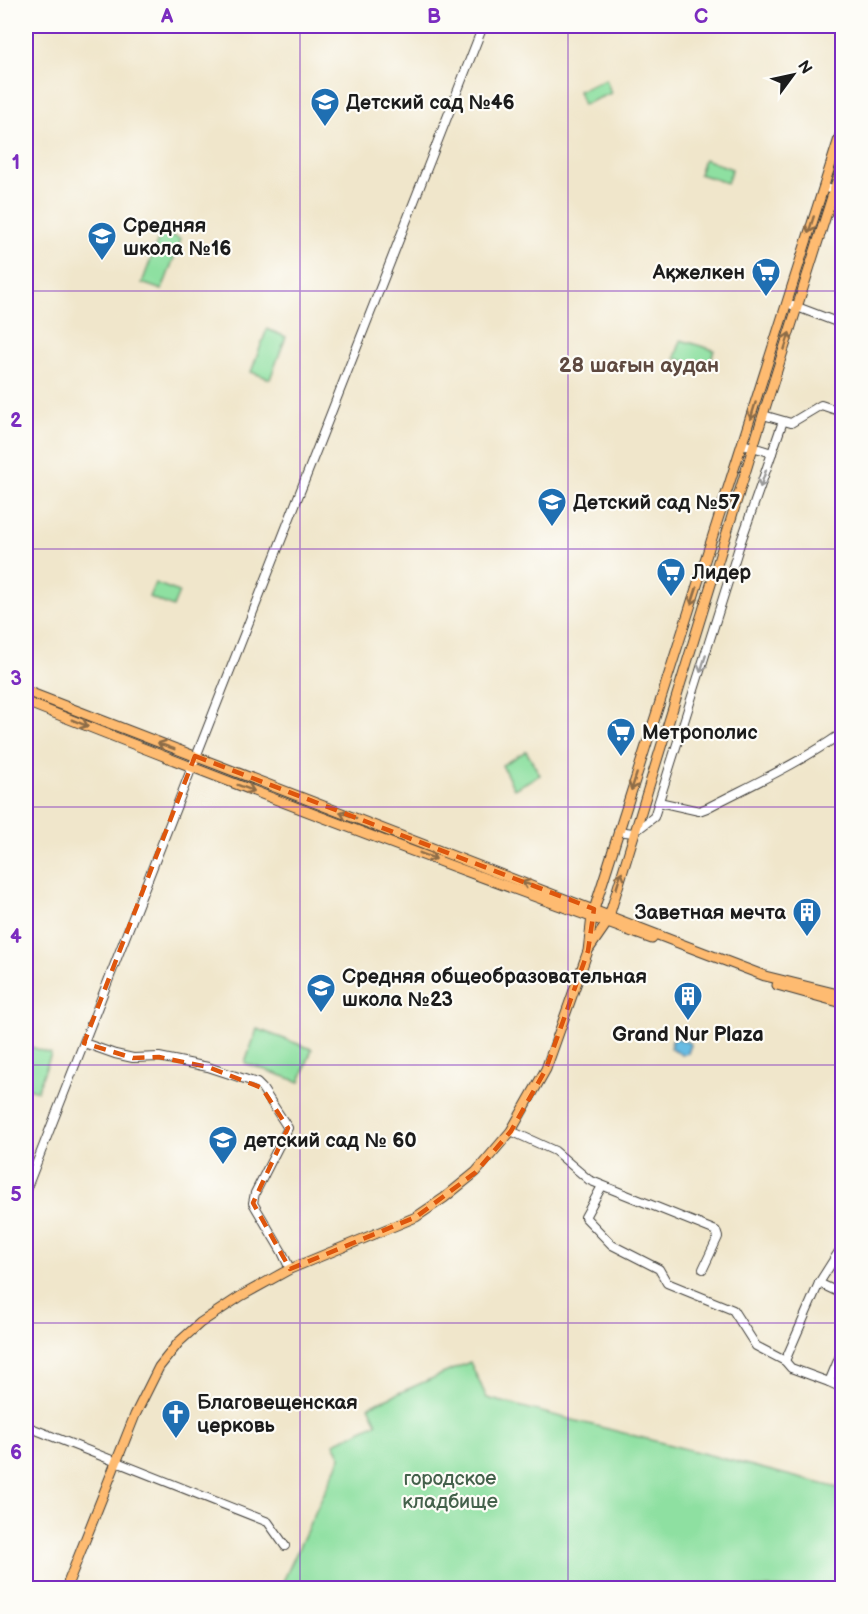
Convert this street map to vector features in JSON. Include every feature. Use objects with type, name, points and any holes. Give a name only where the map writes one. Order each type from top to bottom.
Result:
[{"type":"main road","points":[[66,1588],[135,1414],[159,1367],[179,1342],[200,1323],[241,1296],[290,1269],[416,1217],[444,1198],[476,1172],[511,1131],[546,1069],[588,951],[593,913],[618,831],[843,129]]},
{"type":"main road","points":[[588,951],[608,919],[763,415],[839,192],[843,165]]},
{"type":"main road","points":[[26,691],[771,983],[843,1003]]},
{"type":"main road","points":[[26,702],[191,768],[525,893],[593,913]]},
{"type":"main road","points":[[740,969],[843,995]]},
{"type":"street","points":[[26,1190],[483,26]]},
{"type":"street","points":[[824,187],[839,192]]},
{"type":"street","points":[[788,304],[843,324]]},
{"type":"street","points":[[763,415],[791,423],[821,405],[843,412]]},
{"type":"street","points":[[618,831],[633,833],[654,817],[739,548],[783,421]]},
{"type":"street","points":[[743,444],[772,453]]},
{"type":"street","points":[[659,802],[699,811],[782,770],[843,733]]},
{"type":"street","points":[[84,1043],[134,1058],[159,1057],[199,1065],[257,1083],[262,1088],[288,1128],[255,1193],[253,1203],[290,1269]]},
{"type":"street","points":[[511,1131],[555,1151],[589,1180],[716,1231],[718,1237],[703,1269]]},
{"type":"street","points":[[602,1186],[585,1217],[612,1245],[659,1269],[667,1282],[733,1310],[754,1343],[785,1361],[791,1368],[843,1388]]},
{"type":"street","points":[[785,1361],[819,1283],[841,1252]]},
{"type":"street","points":[[819,1283],[843,1294]]},
{"type":"street","points":[[829,1382],[843,1351]]},
{"type":"street","points":[[26,1426],[268,1522],[285,1546]]},
{"type":"highlighted area","points":[[195,756],[594,909],[588,951],[546,1069],[511,1131],[476,1172],[416,1217],[290,1269],[253,1203],[288,1128],[262,1088],[208,1067],[159,1057],[133,1058],[84,1043]]},
{"type":"green space","points":[[606,79],[611,93],[583,105],[578,91]]},
{"type":"green space","points":[[704,159],[732,169],[727,183],[699,174]]},
{"type":"green space","points":[[161,232],[181,239],[162,290],[142,283]]},
{"type":"green space","points":[[267,329],[286,337],[270,379],[251,372]]},
{"type":"green space","points":[[681,340],[714,350],[708,369],[675,358]]},
{"type":"green space","points":[[155,583],[179,592],[173,607],[149,597]]},
{"type":"green space","points":[[526,751],[540,775],[514,789],[502,765]]},
{"type":"green space","points":[[257,1029],[312,1049],[300,1082],[245,1063]]},
{"type":"green space","points":[[26,1045],[51,1054],[37,1091],[26,1087]]},
{"type":"green space","name":"городское кладбище","points":[[470,1362],[487,1398],[842,1489],[842,1588],[280,1588],[341,1457],[334,1443],[377,1423],[369,1406]]},
{"type":"water","points":[[676,1038],[690,1043],[688,1053],[682,1055],[670,1048],[672,1041]]},
{"type":"place","name":"Детский сад №46","points":[[325,128]]},
{"type":"place","name":"Средняя школа №16","points":[[102,262]]},
{"type":"place","name":"Ақжелкен","points":[[766,298]]},
{"type":"place","name":"Детский сад №57","points":[[552,528]]},
{"type":"place","name":"Лидер","points":[[671,598]]},
{"type":"place","name":"Метрополис","points":[[621,758]]},
{"type":"place","name":"Заветная мечта","points":[[807,938]]},
{"type":"place","name":"Средняя общеобразовательная школа №23","points":[[321,1014]]},
{"type":"place","name":"Grand Nur Plaza","points":[[688,1022]]},
{"type":"place","name":"детский сад № 60","points":[[223,1166]]},
{"type":"place","name":"Благовещенская церковь","points":[[176,1440]]},
{"type":"district","name":"28 шағын аудан","points":[[639,365]]}]
